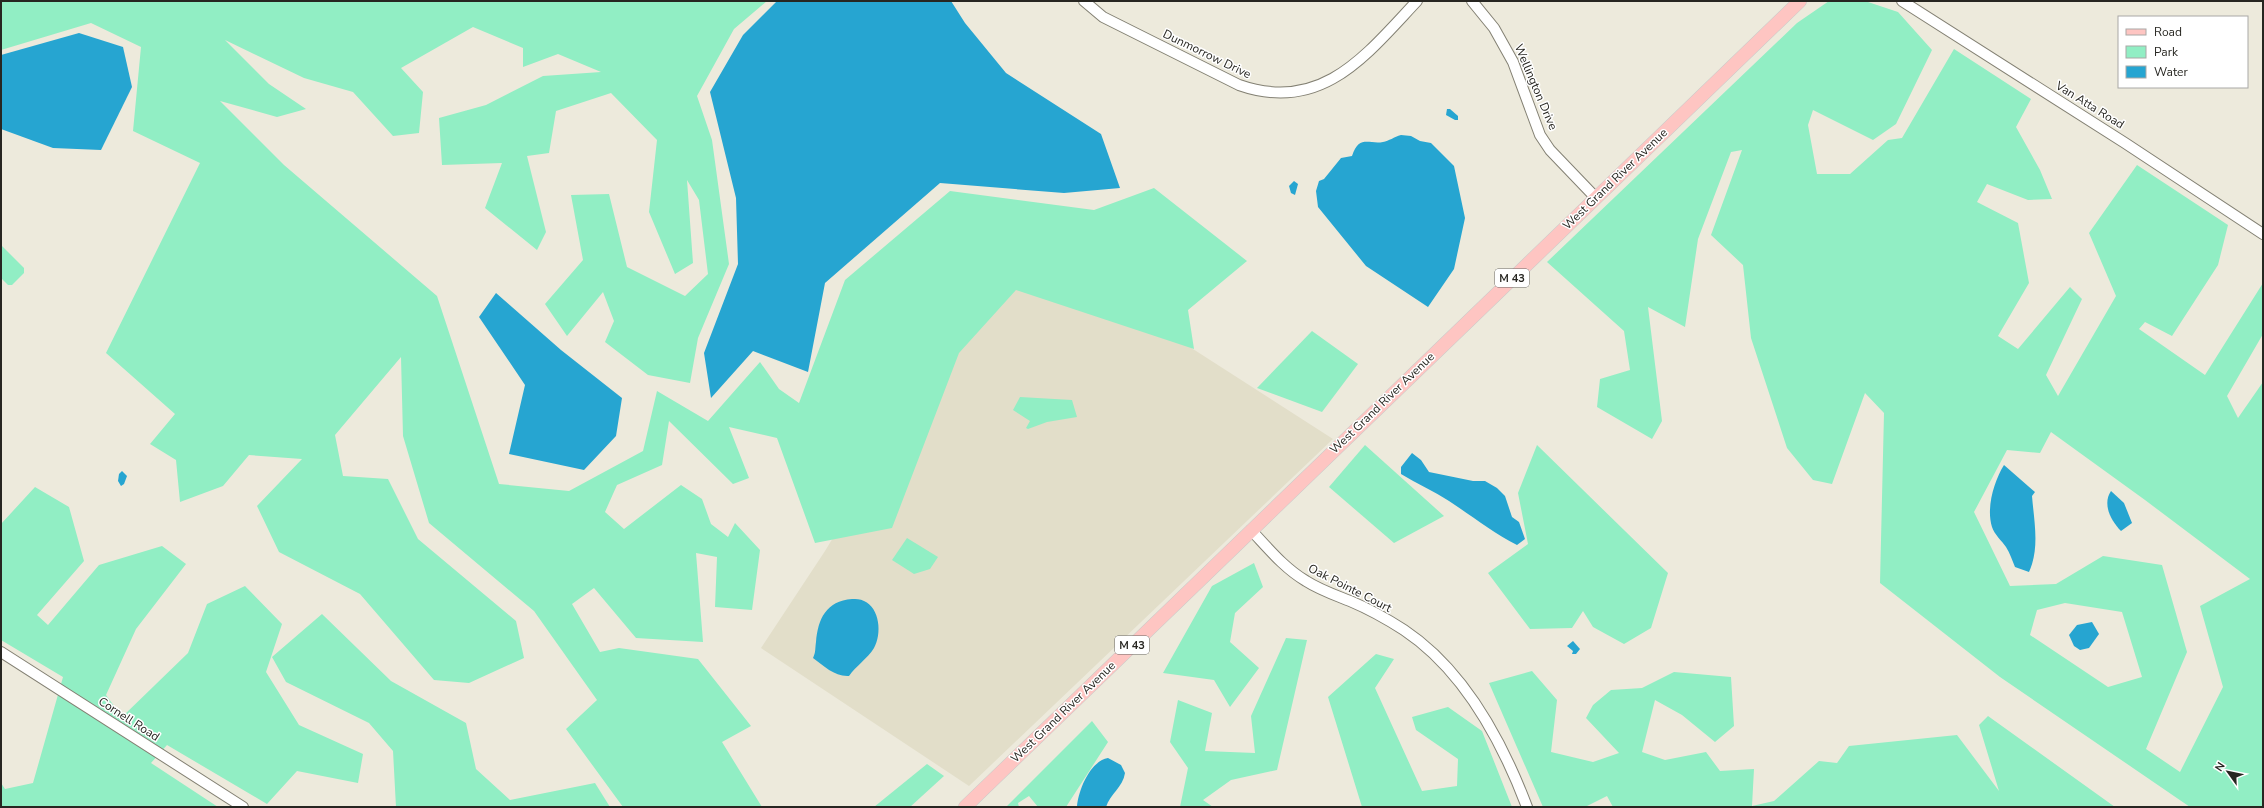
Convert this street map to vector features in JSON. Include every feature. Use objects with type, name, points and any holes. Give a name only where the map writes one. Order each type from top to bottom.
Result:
[{"type":"main road","name":"West Grand River Avenue","points":[[965,807],[1800,1]]},
{"type":"street","name":"Dunmorrow Drive","points":[[1084,1],[1103,17],[1239,85],[1253,90],[1280,93],[1309,88],[1337,78],[1362,59],[1417,1]]},
{"type":"street","name":"Wellington Drive","points":[[1472,1],[1494,28],[1513,62],[1540,135],[1550,150],[1596,198]]},
{"type":"street","name":"Van Atta Road","points":[[1902,1],[2119,139],[2263,234]]},
{"type":"street","name":"Oak Pointe Court","points":[[1251,530],[1276,557],[1298,576],[1318,588],[1366,608],[1405,631],[1434,655],[1458,681],[1480,710],[1517,782],[1527,807]]},
{"type":"street","name":"Cornell Road","points":[[1,652],[243,807]]},
{"type":"shaded area","points":[[1017,236],[1333,439],[969,786],[761,648],[825,551]]},
{"type":"green space","points":[[1,1],[767,1],[734,29],[697,96],[712,140],[729,264],[698,338],[690,383],[648,375],[605,342],[614,321],[603,292],[567,336],[545,304],[583,260],[571,195],[609,194],[627,267],[685,296],[708,274],[699,200],[687,180],[693,263],[675,274],[649,212],[657,140],[611,93],[556,111],[549,153],[527,156],[546,232],[537,250],[485,208],[502,163],[442,165],[439,118],[486,105],[543,76],[601,72],[558,54],[523,67],[523,48],[473,27],[401,68],[423,92],[419,133],[393,136],[353,92],[304,78],[225,40],[269,84],[306,109],[277,117],[220,101],[284,165],[437,296],[499,484],[569,491],[643,451],[657,391],[708,421],[760,362],[779,389],[799,403],[845,280],[950,191],[1094,210],[1154,188],[1247,261],[1188,310],[1194,349],[1016,290],[959,353],[892,528],[815,543],[777,438],[729,427],[749,478],[733,484],[669,421],[662,465],[617,485],[605,512],[624,529],[681,485],[702,499],[711,524],[728,537],[735,523],[760,550],[752,610],[715,607],[717,557],[696,553],[703,642],[636,638],[594,588],[572,604],[600,652],[619,648],[698,659],[751,726],[722,742],[762,807],[623,807],[566,729],[597,700],[534,611],[429,523],[403,436],[401,357],[335,435],[343,476],[388,479],[418,539],[516,621],[524,658],[469,683],[434,680],[360,594],[279,552],[257,506],[302,459],[249,455],[223,486],[180,502],[176,460],[150,444],[175,414],[106,353],[200,163],[133,131],[141,47],[91,23],[1,50]]},
{"type":"green space","points":[[1829,1],[1865,1],[1898,12],[1932,50],[1896,124],[1873,140],[1813,110],[1808,125],[1817,174],[1850,174],[1888,140],[1902,138],[1954,49],[2031,99],[2016,127],[2040,170],[2052,199],[2028,200],[1987,184],[1977,202],[2018,223],[2029,283],[1998,336],[2018,349],[2070,287],[2082,299],[2046,375],[2058,396],[2116,296],[2089,233],[2137,165],[2228,225],[2218,265],[2172,336],[2145,322],[2139,329],[2205,375],[2263,283],[2263,334],[2227,396],[2238,418],[2263,382],[2263,807],[2190,807],[2000,677],[1880,583],[1884,413],[1865,393],[1832,484],[1813,480],[1787,448],[1751,338],[1743,265],[1711,235],[1742,150],[1731,152],[1698,239],[1685,327],[1648,307],[1662,421],[1652,439],[1597,407],[1600,379],[1630,370],[1624,331],[1547,262],[1797,23]],"holes":[[[2051,432],[2250,579],[2200,606],[2223,687],[2180,772],[2146,749],[2187,652],[2162,565],[2103,556],[2056,584],[2010,586],[1974,512],[2007,450],[2040,453]],[[2065,603],[2122,612],[2142,677],[2108,687],[2030,635],[2037,610]]]},
{"type":"green space","points":[[1,245],[24,268],[24,273],[12,285],[8,285],[1,278]]},
{"type":"green space","points":[[1312,331],[1358,364],[1322,412],[1257,388]]},
{"type":"green space","points":[[1020,397],[1072,400],[1077,417],[1047,422],[1028,429],[1026,428],[1030,421],[1013,410]]},
{"type":"green space","points":[[1365,445],[1444,516],[1394,543],[1329,487]]},
{"type":"green space","points":[[1537,445],[1668,573],[1651,628],[1624,644],[1593,627],[1583,611],[1572,628],[1530,629],[1488,573],[1528,544],[1518,493]]},
{"type":"green space","points":[[35,487],[69,507],[84,561],[37,615],[48,625],[99,565],[162,546],[186,564],[136,629],[106,695],[122,717],[188,653],[207,604],[245,586],[282,624],[266,672],[299,725],[363,754],[358,783],[297,771],[267,804],[167,745],[151,763],[218,807],[1,807],[1,783],[5,789],[33,783],[63,677],[1,640],[1,524]]},
{"type":"green space","points":[[907,538],[938,557],[930,569],[914,574],[892,560]]},
{"type":"green space","points":[[1254,563],[1263,587],[1235,613],[1230,642],[1259,668],[1230,707],[1214,680],[1163,673],[1212,586]]},
{"type":"green space","points":[[322,614],[391,681],[466,723],[476,769],[510,800],[595,783],[610,807],[396,807],[393,751],[369,723],[286,682],[272,657]]},
{"type":"green space","points":[[1286,638],[1307,640],[1277,770],[1231,780],[1203,800],[1213,807],[1180,807],[1188,768],[1170,742],[1178,700],[1212,713],[1205,751],[1255,753],[1251,716]]},
{"type":"green space","points":[[1376,654],[1394,659],[1375,688],[1422,791],[1457,786],[1458,759],[1416,730],[1412,717],[1448,707],[1482,731],[1512,807],[1362,807],[1328,697]]},
{"type":"green space","points":[[1532,671],[1557,700],[1551,752],[1593,762],[1619,753],[1586,718],[1593,705],[1611,690],[1642,688],[1674,672],[1731,677],[1734,726],[1715,742],[1682,715],[1655,700],[1642,752],[1665,760],[1706,752],[1720,771],[1754,769],[1752,806],[1774,801],[1819,761],[1837,763],[1849,746],[1957,735],[1999,791],[1979,725],[1988,716],[2115,807],[1613,807],[1607,796],[1585,807],[1543,807],[1489,683]]},
{"type":"green space","points":[[1092,721],[1108,742],[1066,807],[1038,807],[1029,796],[1018,803],[1019,807],[1006,807]]},
{"type":"green space","points":[[927,764],[944,776],[910,807],[874,807]]},
{"type":"water","points":[[777,1],[951,1],[965,23],[1006,73],[1101,134],[1120,188],[1064,193],[940,183],[825,283],[808,372],[753,351],[711,398],[704,353],[738,264],[736,198],[710,92],[743,35]]},
{"type":"water","points":[[79,33],[123,47],[132,87],[101,150],[53,148],[1,129],[1,55]]},
{"type":"water","points":[[1447,109],[1450,109],[1458,116],[1458,120],[1446,115]]},
{"type":"water","points":[[1401,135],[1411,136],[1420,141],[1431,143],[1454,166],[1465,218],[1454,269],[1428,307],[1366,266],[1318,207],[1316,191],[1319,181],[1324,179],[1341,158],[1352,156],[1355,149],[1361,143],[1383,142]]},
{"type":"water","points":[[1294,181],[1298,184],[1295,195],[1291,193],[1289,186]]},
{"type":"water","points":[[496,293],[561,350],[622,398],[616,436],[584,470],[509,454],[525,385],[479,317]]},
{"type":"water","points":[[1412,453],[1421,460],[1429,472],[1473,481],[1485,481],[1497,488],[1505,496],[1512,517],[1519,522],[1525,539],[1517,545],[1491,530],[1443,497],[1401,474],[1401,467]]},
{"type":"water","points":[[2004,465],[2035,492],[2032,496],[2035,544],[2029,572],[2015,567],[2010,554],[1993,530],[1990,520],[1994,487]]},
{"type":"water","points":[[122,471],[127,476],[124,484],[121,486],[118,481],[119,474]]},
{"type":"water","points":[[2111,491],[2124,503],[2132,523],[2121,531],[2109,512],[2107,501]]},
{"type":"water","points":[[860,599],[869,604],[876,615],[879,629],[877,642],[869,655],[849,676],[844,676],[834,673],[813,658],[821,619],[830,607],[836,603],[843,600]]},
{"type":"water","points":[[2092,622],[2099,634],[2089,648],[2080,650],[2074,646],[2069,635],[2077,625]]},
{"type":"water","points":[[1573,641],[1580,649],[1576,654],[1572,654],[1573,651],[1567,646]]},
{"type":"water","points":[[1108,758],[1121,765],[1125,773],[1122,782],[1110,798],[1106,807],[1077,807],[1080,793],[1086,778],[1096,765],[1102,760]]}]
